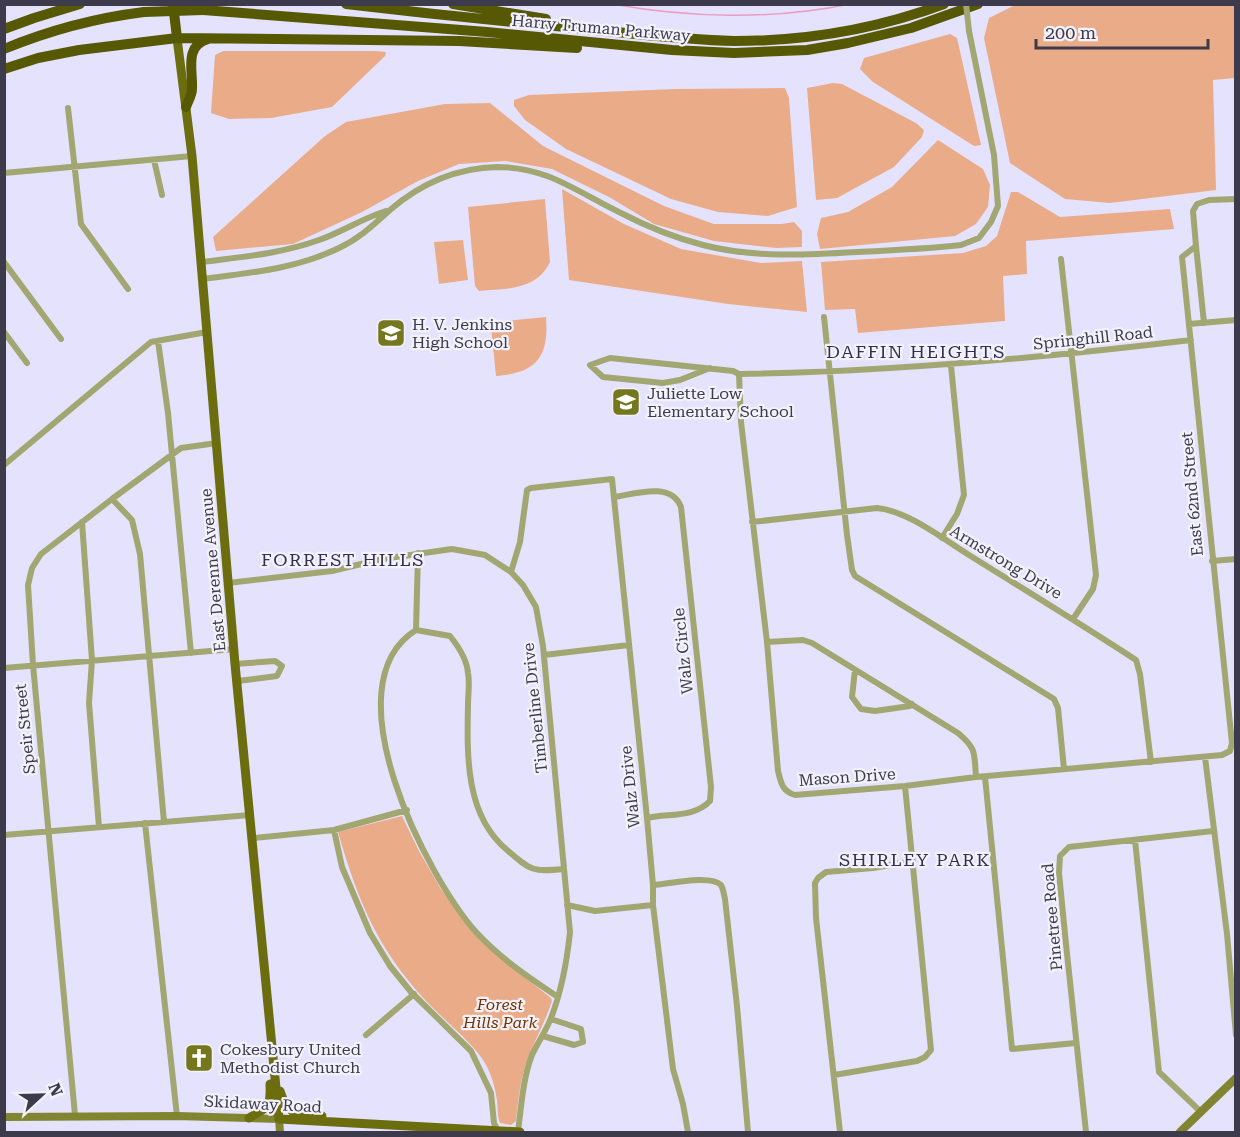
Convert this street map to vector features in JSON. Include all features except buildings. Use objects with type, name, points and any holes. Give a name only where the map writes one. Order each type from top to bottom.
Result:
[{"type":"highway","points":[[4,29],[80,4]]},
{"type":"highway","name":"East Derenne Avenue","points":[[173,4],[177,38]]},
{"type":"highway","name":"Harry Truman Parkway","points":[[346,4],[626,33],[734,41],[806,37],[876,25],[944,4]]},
{"type":"highway","points":[[453,4],[626,33]]},
{"type":"highway","name":"Harry Truman Parkway","points":[[4,50],[40,35],[82,23],[144,12],[203,10],[704,52],[766,53],[817,48],[868,39],[933,22],[978,4]]},
{"type":"highway","points":[[4,69],[38,58],[79,50],[177,38],[459,41],[661,55],[704,56],[766,53]]},
{"type":"highway","points":[[186,107],[192,91],[193,51],[200,43],[211,38]]},
{"type":"main road","name":"East Derenne Avenue","points":[[177,38],[192,156],[228,583],[280,1132]]},
{"type":"main road","points":[[249,1118],[266,1110],[270,1097],[269,1078],[275,1075],[284,1102],[293,1112],[337,1118],[347,1123]]},
{"type":"main road","points":[[1180,1132],[1236,1078]]},
{"type":"main road","name":"Skidaway Road","points":[[4,1117],[75,1115],[249,1118],[347,1123],[389,1129],[519,1132]]},
{"type":"street","points":[[202,279],[307,262],[340,248],[364,234],[411,193],[455,173],[500,167],[547,174],[622,214],[660,231],[730,251],[787,255],[961,246],[979,238],[991,222],[998,206],[994,155],[969,31],[966,4]]},
{"type":"street","points":[[68,108],[81,224],[128,289]]},
{"type":"street","points":[[4,173],[192,156]]},
{"type":"street","points":[[154,160],[162,195]]},
{"type":"street","points":[[1204,323],[1193,211],[1197,204],[1209,200],[1236,199]]},
{"type":"street","points":[[201,262],[263,255],[294,248],[320,240],[390,210]]},
{"type":"street","name":"East 62nd Street","points":[[1196,246],[1182,256],[1232,743],[1230,751],[1222,755]]},
{"type":"street","points":[[1061,259],[1096,575],[1093,589],[1073,619]]},
{"type":"street","points":[[4,262],[61,339]]},
{"type":"street","points":[[824,317],[844,511],[852,570],[855,576],[1054,699],[1058,708],[1064,769]]},
{"type":"street","points":[[1189,324],[1235,321]]},
{"type":"street","points":[[4,332],[27,363]]},
{"type":"street","points":[[4,465],[151,342],[207,332]]},
{"type":"street","name":"Springhill Road","points":[[710,368],[680,381],[663,383],[603,377],[590,365],[610,358],[710,368],[739,374],[829,373],[951,366],[1191,340]]},
{"type":"street","points":[[158,341],[168,412],[191,653]]},
{"type":"street","points":[[942,538],[957,514],[964,495],[951,366]]},
{"type":"street","name":"Mason Drive","points":[[739,374],[741,422],[767,642],[778,771],[782,786],[787,792],[795,795],[905,786],[976,777],[1222,755]]},
{"type":"street","name":"Speir Street","points":[[75,1115],[33,665],[28,585],[32,568],[41,554],[112,499],[182,448],[217,443]]},
{"type":"street","points":[[511,572],[520,542],[527,490],[612,479],[614,497]]},
{"type":"street","name":"Walz Circle","points":[[614,497],[663,491],[678,498],[681,507],[712,796],[710,802],[703,808],[678,815],[647,818]]},
{"type":"street","name":"Walz Drive","points":[[614,497],[647,818],[653,905],[673,1069],[688,1132]]},
{"type":"street","points":[[112,499],[132,520],[140,554],[164,822]]},
{"type":"street","name":"Armstrong Drive","points":[[752,522],[844,511],[888,509],[942,538],[1136,660],[1140,674],[1151,762]]},
{"type":"street","points":[[82,522],[92,660],[89,703],[99,827]]},
{"type":"street","name":"Timberline Drive","points":[[228,583],[332,571],[418,553],[452,549],[485,555],[511,572],[523,585],[536,607],[544,655],[569,943],[567,964],[551,1019],[531,1061],[519,1132]]},
{"type":"street","points":[[416,630],[418,553]]},
{"type":"street","points":[[1212,561],[1236,559]]},
{"type":"street","points":[[558,997],[500,956],[459,910],[433,870],[397,788],[384,747],[382,692],[387,668],[393,654],[401,642],[416,630],[450,636],[459,648],[468,671],[467,743],[470,783],[479,813],[485,823],[502,846],[520,862],[538,872],[564,869]]},
{"type":"street","points":[[767,642],[803,640],[812,643],[958,733],[974,751],[976,777]]},
{"type":"street","points":[[544,655],[629,645]]},
{"type":"street","points":[[4,668],[235,650]]},
{"type":"street","points":[[236,664],[275,661],[282,666],[277,676],[238,681]]},
{"type":"street","points":[[855,670],[852,697],[861,709],[875,711],[912,704]]},
{"type":"street","points":[[1226,690],[1236,689]]},
{"type":"street","points":[[1205,757],[1227,934],[1236,1035]]},
{"type":"street","points":[[984,777],[1012,1049],[1076,1043]]},
{"type":"street","points":[[834,1074],[916,1061],[925,1057],[931,1050],[905,786]]},
{"type":"street","points":[[253,838],[334,830],[407,810]]},
{"type":"street","points":[[4,835],[250,815]]},
{"type":"street","points":[[145,824],[177,1116]]},
{"type":"street","points":[[334,830],[342,867],[370,933],[390,966],[414,994],[471,1051],[491,1093],[494,1123],[498,1131]]},
{"type":"street","name":"Pinetree Road","points":[[1086,1132],[1060,883],[1060,856],[1069,847],[1213,831]]},
{"type":"street","points":[[1135,840],[1159,1072],[1201,1112]]},
{"type":"street","points":[[840,1132],[816,918],[815,883],[826,872],[834,870],[873,868],[913,861]]},
{"type":"street","points":[[653,885],[714,880],[721,886],[725,899],[737,1006],[748,1132]]},
{"type":"street","points":[[567,905],[595,911],[653,905]]},
{"type":"street","points":[[1227,934],[1236,933]]},
{"type":"street","points":[[366,1035],[414,994]]},
{"type":"street","points":[[543,1036],[574,1045],[583,1042],[581,1029],[551,1019]]},
{"type":"green space","points":[[1015,5],[1235,5],[1235,78],[1213,80],[1216,190],[1110,203],[1065,199],[1010,163],[984,38],[989,18]]},
{"type":"green space","points":[[950,34],[957,38],[981,145],[974,146],[873,82],[860,69],[864,58]]},
{"type":"green space","points":[[223,51],[386,52],[385,56],[332,107],[271,118],[229,119],[211,113],[215,55]]},
{"type":"green space","points":[[833,83],[842,84],[916,123],[924,130],[922,137],[894,167],[837,198],[816,200],[807,88]]},
{"type":"green space","points":[[785,88],[789,98],[797,207],[768,216],[718,212],[671,199],[566,149],[525,120],[514,106],[514,100],[529,95],[675,89]]},
{"type":"green space","points":[[490,103],[543,146],[664,206],[714,224],[794,222],[802,231],[802,247],[776,248],[714,241],[654,224],[609,197],[552,169],[505,161],[459,164],[418,181],[362,212],[293,244],[216,251],[213,237],[325,136],[346,122],[445,104]]},
{"type":"green space","points":[[938,140],[983,169],[990,185],[988,207],[976,224],[955,236],[820,249],[817,234],[821,218],[848,212],[892,187]]},
{"type":"green space","points":[[562,189],[624,224],[681,249],[761,263],[802,261],[807,312],[728,304],[569,280]]},
{"type":"green space","points":[[1011,192],[1018,192],[1060,217],[1170,209],[1174,229],[1026,241],[1027,274],[1003,276],[1005,321],[858,333],[855,309],[825,310],[821,262],[963,253],[986,246],[997,236]]},
{"type":"green space","points":[[545,199],[550,262],[544,271],[529,283],[520,286],[479,291],[475,286],[468,207]]},
{"type":"green space","points":[[463,240],[468,280],[439,284],[434,242]]},
{"type":"green space","points":[[546,317],[545,343],[538,360],[531,367],[522,371],[496,376],[491,327],[494,322]]},
{"type":"green space","name":"Forest Hills Park","points":[[402,816],[441,889],[463,919],[511,966],[551,998],[549,1009],[526,1064],[516,1121],[511,1125],[500,1123],[495,1089],[484,1062],[469,1042],[426,1001],[394,962],[371,923],[353,880],[338,832]]},
{"type":"waterway","points":[[612,4],[671,12],[731,15],[791,13],[850,4]]},
{"type":"place","name":"H. V. Jenkins High School","points":[[391,333]]},
{"type":"place","name":"Juliette Low Elementary School","points":[[626,402]]},
{"type":"place","name":"Cokesbury United Methodist Church","points":[[199,1058]]},
{"type":"district","name":"DAFFIN HEIGHTS","points":[[916,351]]},
{"type":"district","name":"FORREST HILLS","points":[[343,559]]},
{"type":"district","name":"SHIRLEY PARK","points":[[915,859]]}]
